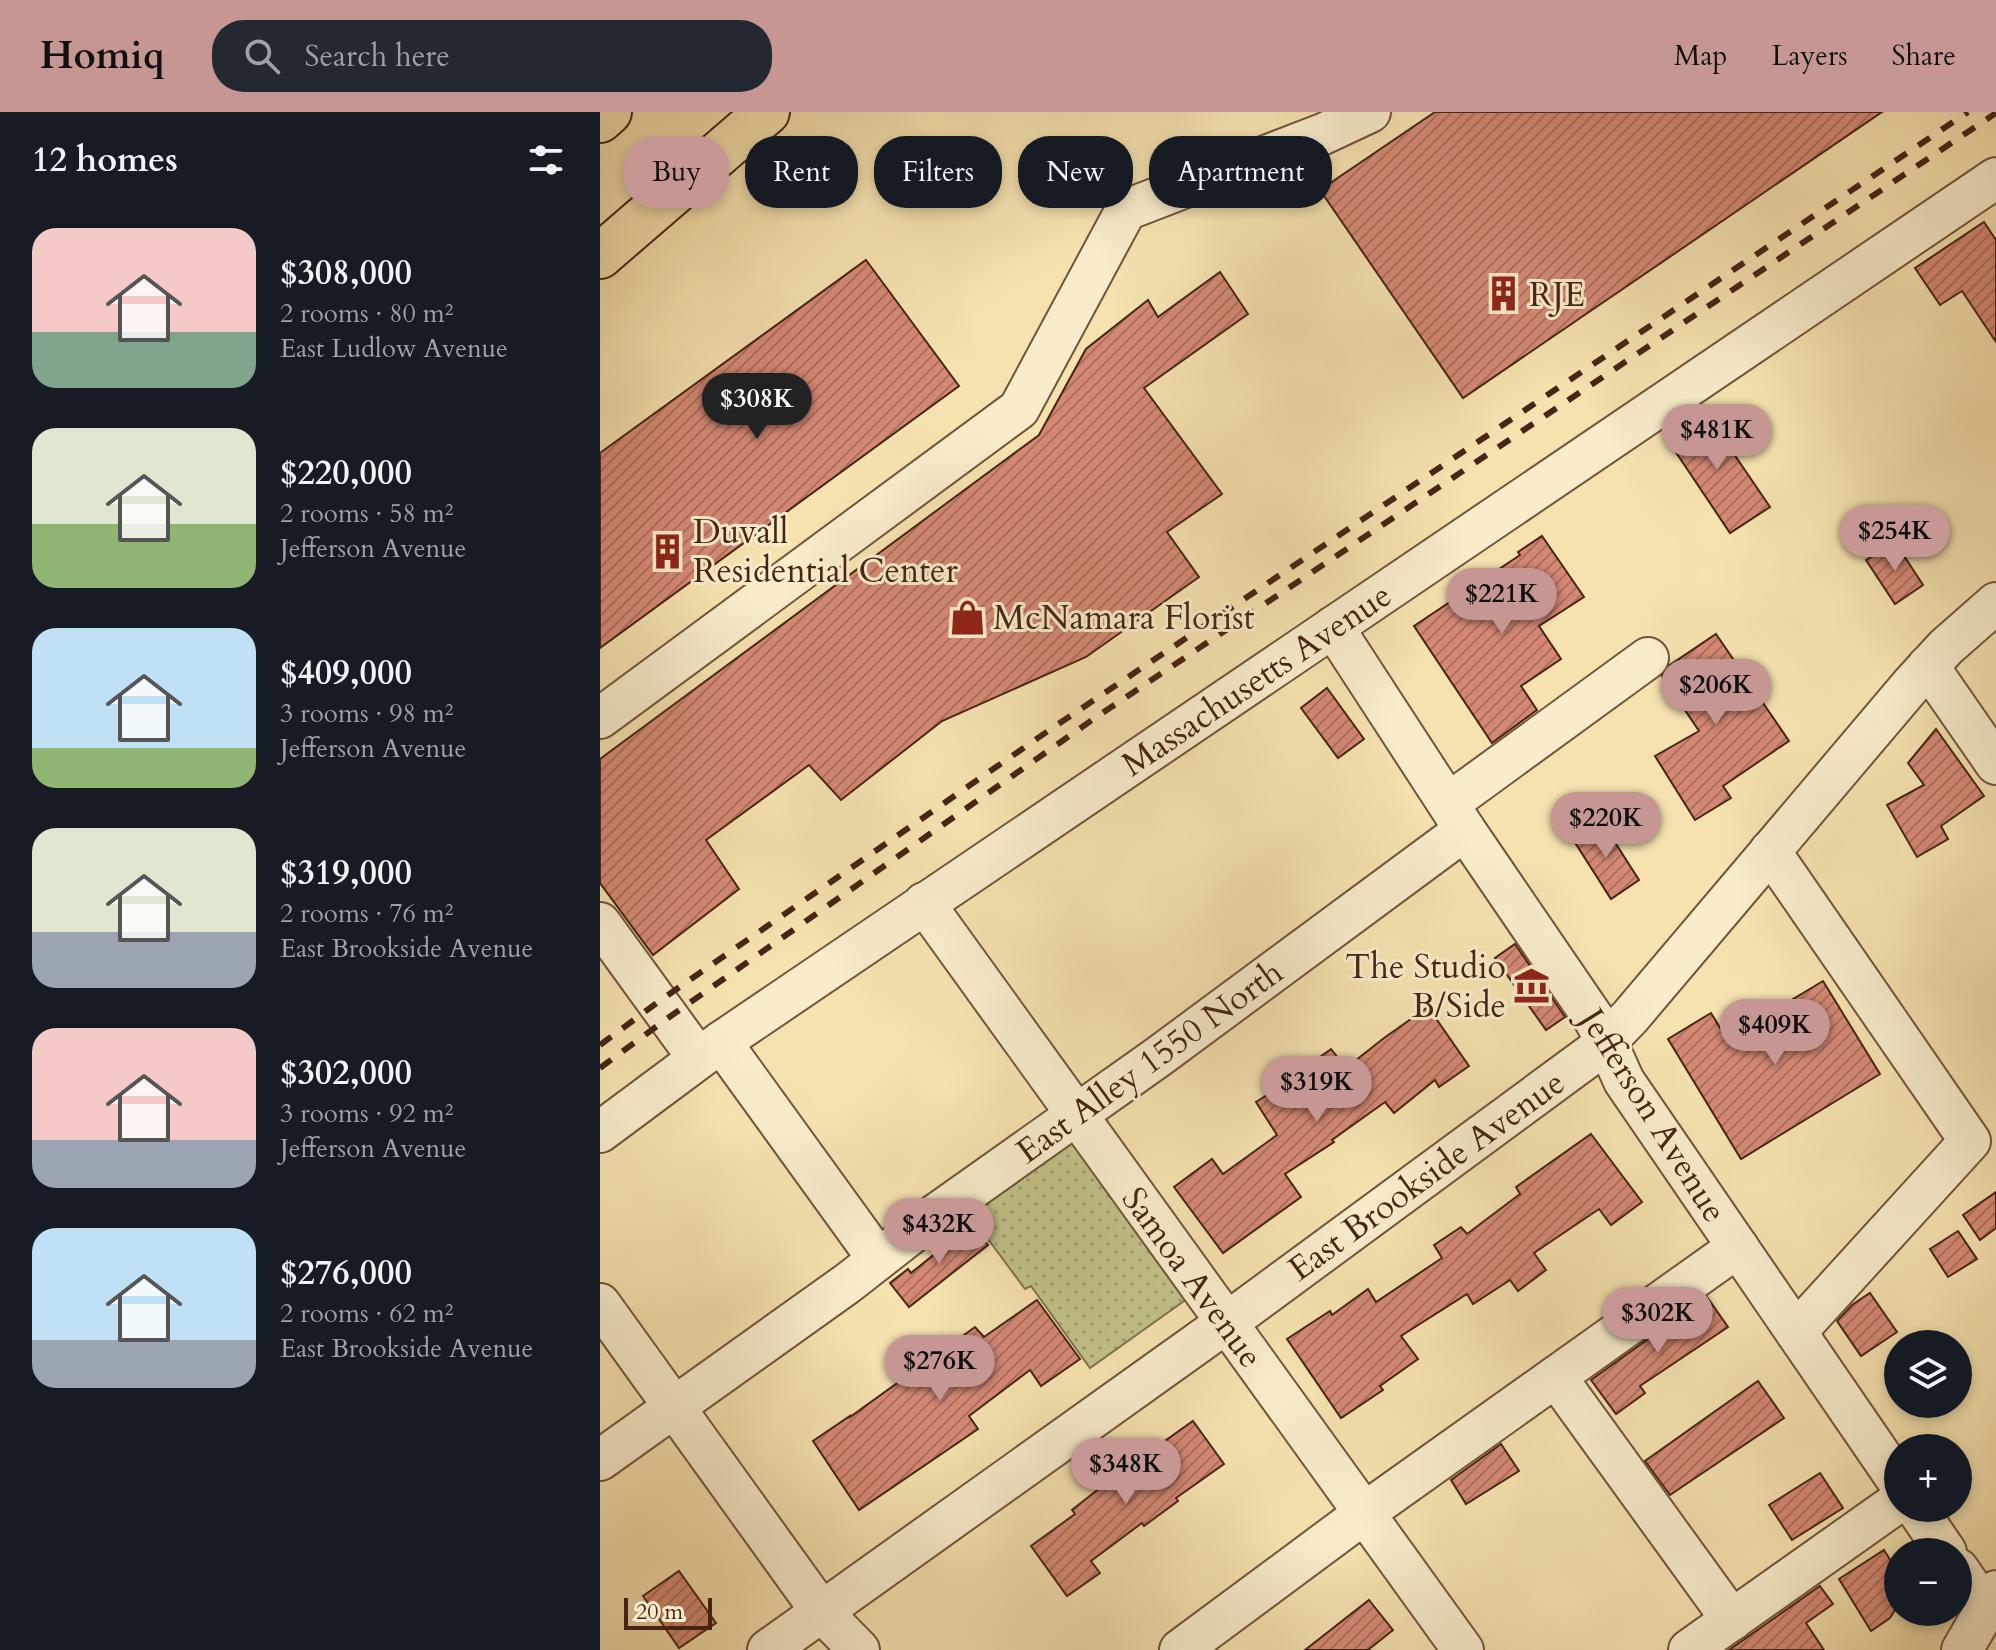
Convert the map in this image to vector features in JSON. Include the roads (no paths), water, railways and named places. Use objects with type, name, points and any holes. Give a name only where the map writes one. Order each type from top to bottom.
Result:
[{"type":"highway","points":[[600,120],[609,112]]},
{"type":"highway","points":[[600,256],[767,112]]},
{"type":"street","points":[[600,718],[1019,409],[1126,210],[1323,134],[1370,112]]},
{"type":"street","name":"Massachusetts Avenue","points":[[600,1132],[710,1050],[924,903],[1996,178]]},
{"type":"street","name":"East Brookside Avenue","points":[[768,1650],[1226,1322],[1600,1048],[1630,1017],[1928,666],[1996,603]]},
{"type":"street","name":"Jefferson Avenue","points":[[1333,627],[1594,1019],[1624,1081],[1884,1461]]},
{"type":"street","name":"East Alley 1550 North","points":[[600,1460],[835,1292],[935,1215],[1158,1057],[1648,658]]},
{"type":"street","points":[[1928,666],[1996,764]]},
{"type":"street","points":[[1770,851],[1970,1141],[1796,1332]]},
{"type":"street","name":"Samoa Avenue","points":[[924,903],[1463,1650]]},
{"type":"street","points":[[600,923],[710,1050],[878,1259]]},
{"type":"street","points":[[1180,1650],[1364,1513],[1738,1247]]},
{"type":"street","points":[[600,1304],[821,1611],[859,1650]]},
{"type":"street","points":[[1556,1377],[1732,1620]]},
{"type":"street","points":[[1689,1650],[1884,1512]]},
{"type":"street","points":[[1962,1650],[1991,1600],[1972,1582]]},
{"type":"railway","points":[[600,1045],[1048,731],[1968,112]]},
{"type":"railway","points":[[600,1068],[1092,720],[1996,113]]},
{"type":"place","name":"RJE","points":[[1503,294]]},
{"type":"place","name":"Duvall Residential Center","points":[[667,551]]},
{"type":"place","name":"McNamara Florist","points":[[967,617]]},
{"type":"place","name":"The Studio B/Side","points":[[1532,986]]}]
